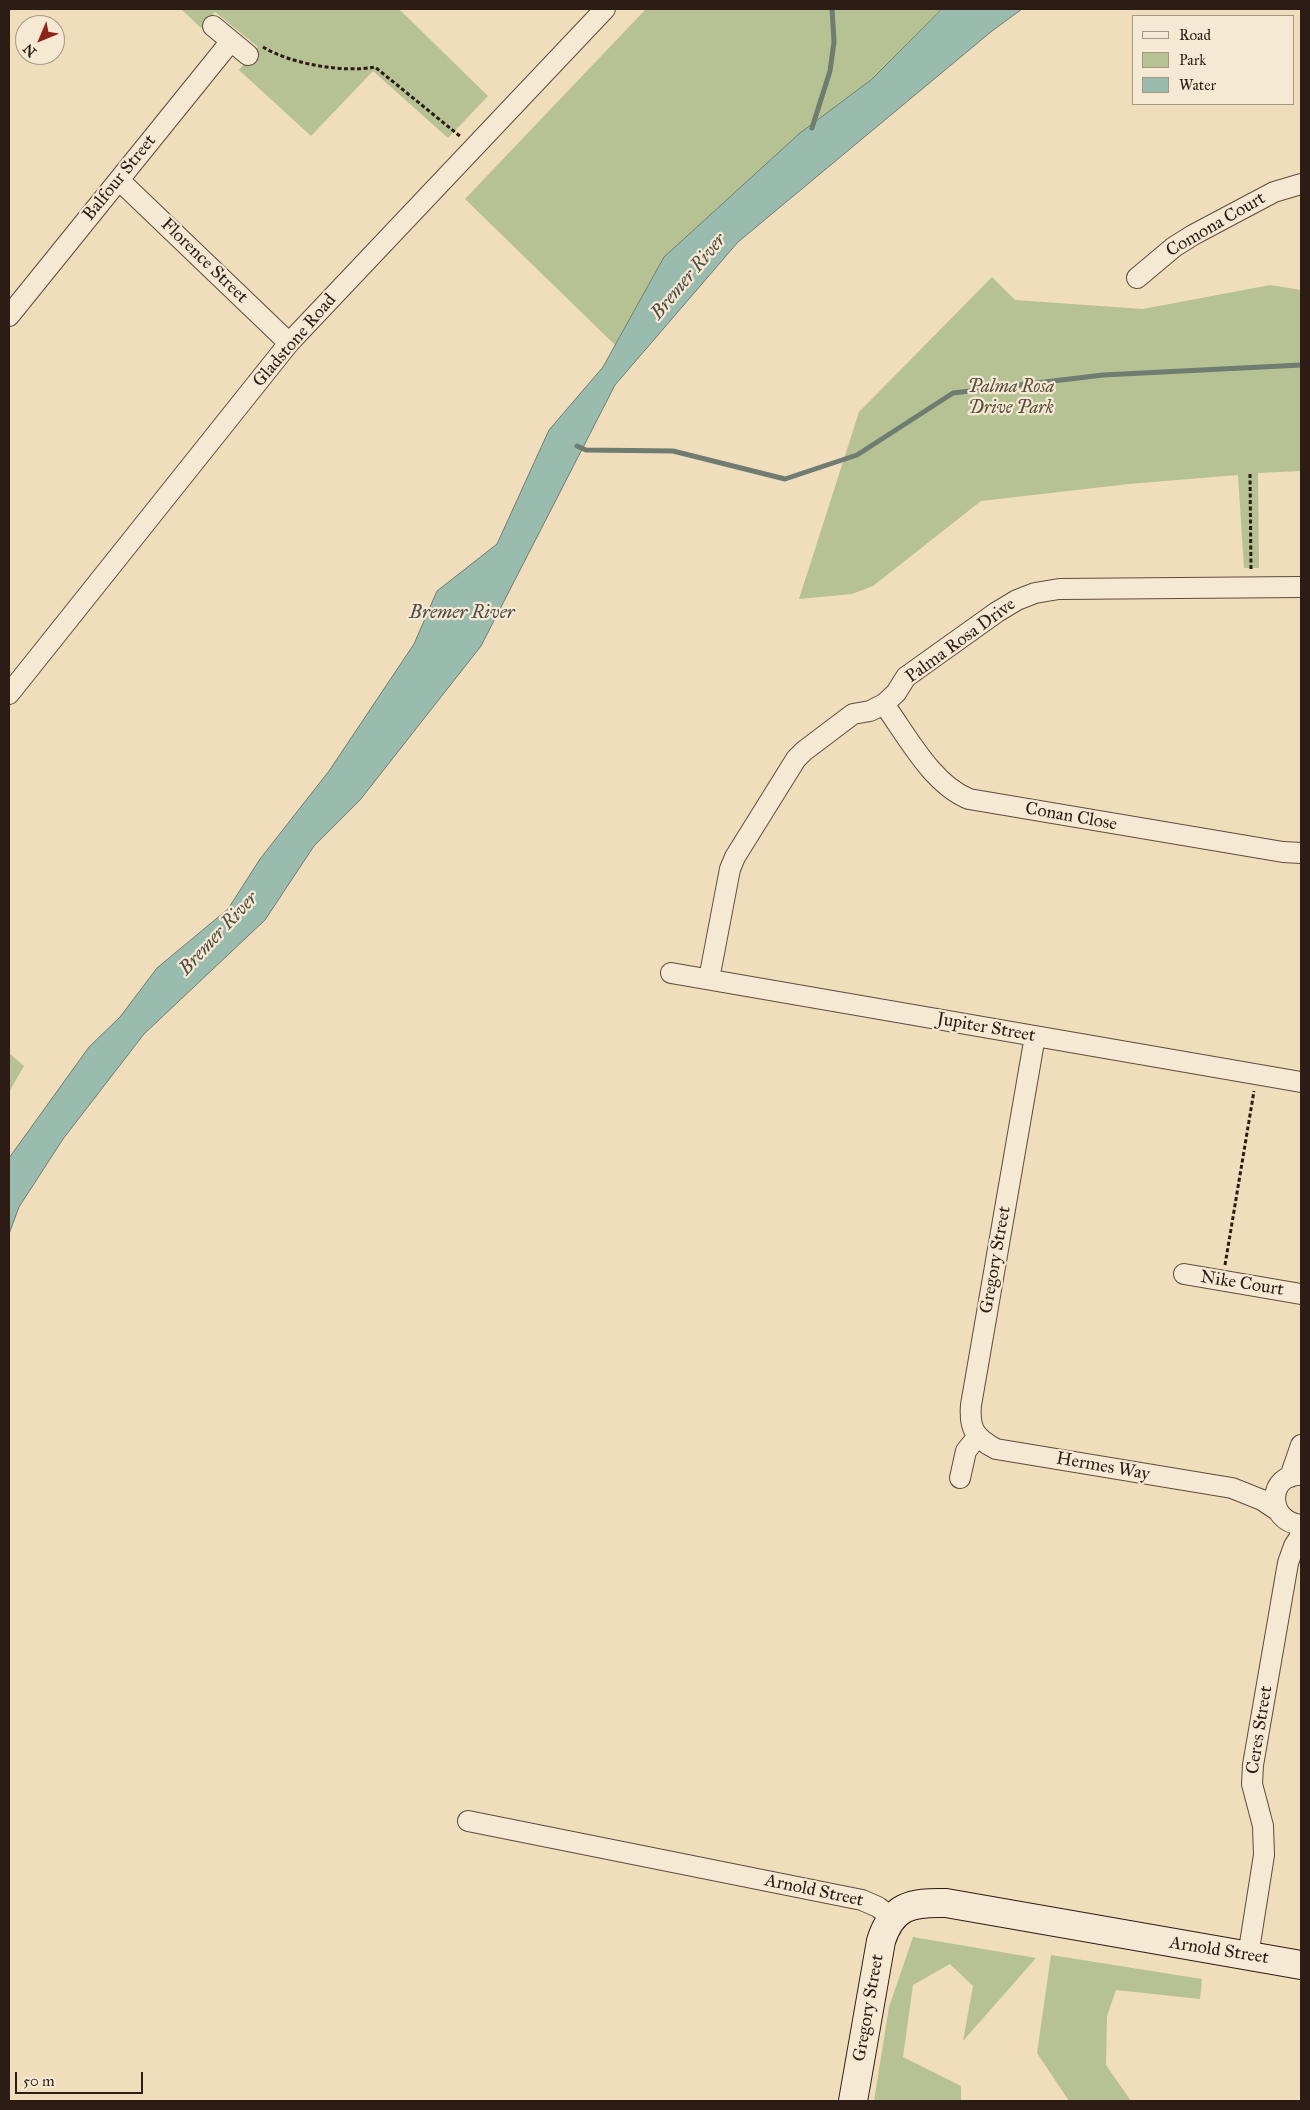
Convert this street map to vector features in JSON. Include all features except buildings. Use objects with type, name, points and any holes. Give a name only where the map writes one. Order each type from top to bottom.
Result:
[{"type":"main road","name":"Arnold Street","points":[[892,1918],[910,1905],[926,1902],[946,1904],[1301,1965]]},
{"type":"main road","name":"Gregory Street","points":[[853,2101],[881,1941],[885,1929],[892,1918]]},
{"type":"street","name":"Gladstone Road","points":[[9,694],[289,343],[605,9]]},
{"type":"street","points":[[212,26],[231,41],[254,50]]},
{"type":"street","name":"Balfour Street","points":[[9,316],[231,41]]},
{"type":"street","name":"Florence Street","points":[[118,180],[289,343]]},
{"type":"street","name":"Comona Court","points":[[1137,278],[1174,247],[1193,235],[1274,192],[1301,184]]},
{"type":"street","name":"Palma Rosa Drive","points":[[710,979],[730,869],[735,857],[796,758],[815,741],[853,714],[870,711],[884,704],[896,693],[906,677],[997,612],[1017,600],[1035,593],[1082,588],[1301,587]]},
{"type":"street","name":"Conan Close","points":[[884,704],[937,778],[958,794],[969,799],[1283,852],[1301,853]]},
{"type":"street","name":"Jupiter Street","points":[[671,973],[1301,1082]]},
{"type":"street","name":"Gregory Street","points":[[978,1436],[970,1419],[971,1405],[1035,1036]]},
{"type":"street","name":"Nike Court","points":[[1184,1274],[1301,1294]]},
{"type":"street","points":[[960,1478],[966,1451],[978,1436]]},
{"type":"street","name":"Hermes Way","points":[[978,1436],[985,1443],[996,1449],[1232,1488],[1247,1488],[1291,1478]]},
{"type":"street","points":[[1291,1478],[1301,1445]]},
{"type":"street","name":"Ceres Street","points":[[1288,1563],[1275,1494],[1291,1478]]},
{"type":"street","name":"Hermes Way","points":[[1232,1488],[1262,1500],[1287,1521],[1301,1525]]},
{"type":"street","name":"Ceres Street","points":[[1248,1956],[1264,1855],[1263,1826],[1252,1784],[1253,1765],[1288,1563],[1294,1546],[1301,1535]]},
{"type":"street","name":"Arnold Street","points":[[468,1821],[862,1900],[878,1907],[892,1918]]},
{"type":"path","points":[[254,50],[277,54],[294,60],[360,70],[375,67],[474,148]]},
{"type":"path","points":[[1250,474],[1251,587]]},
{"type":"path","points":[[1222,1280],[1257,1074]]},
{"type":"green space","points":[[181,9],[399,9],[488,96],[448,138],[373,71],[311,136],[239,70],[258,47],[215,12],[201,28]]},
{"type":"green space","points":[[646,9],[941,9],[871,80],[800,133],[664,257],[615,345],[465,199]]},
{"type":"green space","name":"Palma Rosa Drive Park","points":[[992,277],[1015,300],[1143,309],[1270,285],[1301,290],[1301,471],[1258,473],[1259,568],[1244,568],[1238,475],[1129,484],[981,501],[873,586],[852,594],[799,599],[859,412]]},
{"type":"green space","points":[[9,1053],[24,1066],[9,1092]]},
{"type":"green space","points":[[913,1937],[1036,1958],[963,2041],[973,1986],[950,1964],[913,1985],[903,2057],[961,2086],[961,2101],[874,2101],[889,2007]]},
{"type":"green space","points":[[1051,1955],[1202,1979],[1200,1999],[1116,1990],[1107,2016],[1106,2065],[1131,2101],[1069,2101],[1037,2053]]},
{"type":"water","name":"Bremer River","points":[[942,9],[1022,9],[992,31],[738,242],[615,385],[481,646],[360,800],[314,846],[265,920],[144,1034],[63,1139],[19,1207],[9,1234],[9,1158],[89,1047],[120,1017],[157,968],[228,909],[260,859],[329,771],[414,644],[437,591],[497,544],[549,430],[603,367],[664,257],[800,133],[871,80]]},
{"type":"waterway","points":[[812,128],[830,71],[834,42],[832,9]]},
{"type":"waterway","points":[[577,446],[586,450],[673,451],[785,479],[857,455],[953,393],[1103,375],[1301,365]]}]
